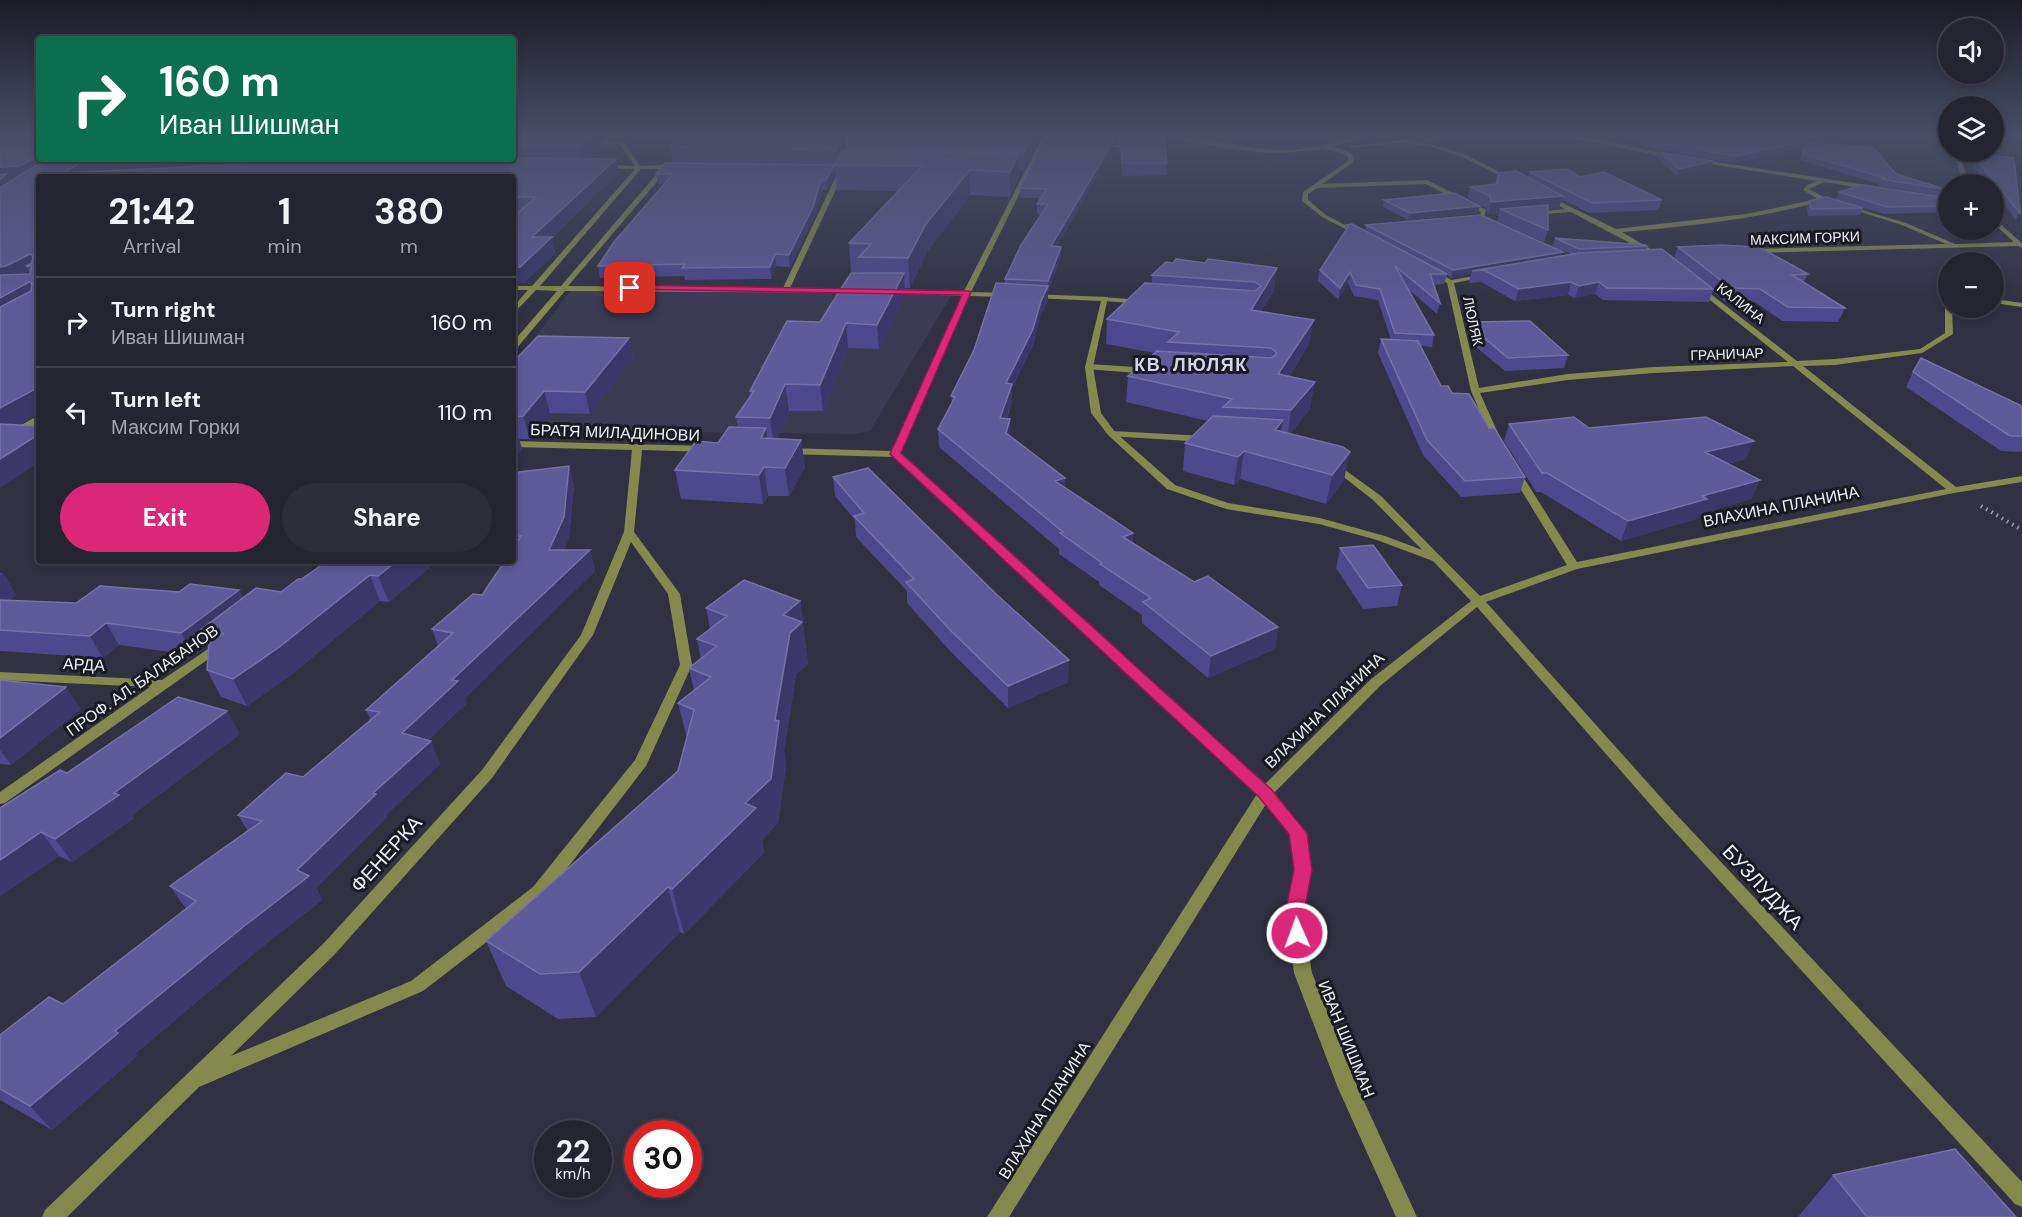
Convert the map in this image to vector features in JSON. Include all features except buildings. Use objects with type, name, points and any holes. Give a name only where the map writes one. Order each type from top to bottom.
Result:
[{"type":"street","points":[[516,309],[618,193]]},
{"type":"street","points":[[516,343],[644,193]]},
{"type":"street","points":[[786,289],[831,193]]},
{"type":"street","points":[[778,451],[896,454],[1012,193]]},
{"type":"street","points":[[1307,193],[1305,201],[1324,216],[1368,238]]},
{"type":"street","points":[[1448,193],[1484,211],[1480,218]]},
{"type":"street","points":[[1811,193],[1823,199],[1904,224],[1956,246]]},
{"type":"street","points":[[1542,194],[1660,256],[1670,259]]},
{"type":"street","points":[[1615,231],[1698,224],[1796,207],[1823,199]]},
{"type":"street","points":[[1527,214],[1573,210]]},
{"type":"street","points":[[1470,219],[1492,217]]},
{"type":"street","points":[[1480,218],[1502,227]]},
{"type":"street","points":[[1349,229],[1360,228]]},
{"type":"street","points":[[2004,230],[2021,245]]},
{"type":"street","name":"МАКСИМ ГОРКИ","points":[[1739,252],[2021,245]]},
{"type":"street","points":[[1638,257],[1660,256]]},
{"type":"street","name":"ЛЮЛЯК","points":[[1425,266],[1450,282],[1475,391],[1492,434],[1503,453]]},
{"type":"street","points":[[1450,282],[1496,274]]},
{"type":"street","name":"КАЛИНА","points":[[1696,285],[1954,490]]},
{"type":"street","points":[[516,288],[866,291]]},
{"type":"street","points":[[877,291],[1013,295]]},
{"type":"street","points":[[1024,296],[1150,303]]},
{"type":"street","points":[[1105,300],[1089,367],[1096,413],[1112,434],[1172,487],[1226,506],[1340,526],[1381,538],[1437,559]]},
{"type":"street","points":[[2004,302],[2022,305]]},
{"type":"street","name":"ГРАНИЧАР","points":[[1475,391],[1590,375],[1835,362],[1922,351],[1949,334],[1949,318]]},
{"type":"street","points":[[1089,367],[1160,372]]},
{"type":"street","points":[[0,441],[36,420]]},
{"type":"street","points":[[0,433],[30,434]]},
{"type":"street","points":[[1112,434],[1218,439]]},
{"type":"street","name":"БРАТЯ МИЛАДИНОВИ","points":[[516,444],[719,450]]},
{"type":"street","name":"ФЕНЕРКА","points":[[52,1217],[329,949],[487,774],[587,635],[629,532],[637,448]]},
{"type":"street","name":"ИВАН ШИШМАН","points":[[896,454],[1265,793],[1298,833],[1303,870],[1294,913],[1303,973],[1348,1088],[1407,1217]]},
{"type":"street","name":"БУЗЛУДЖА","points":[[1321,455],[1377,498],[1478,601],[1668,815],[2022,1197]]},
{"type":"street","points":[[1509,462],[1574,566]]},
{"type":"street","name":"ВЛАХИНА ПЛАНИНА","points":[[997,1217],[1265,793],[1375,683],[1478,601],[1574,566],[1954,490],[2022,479]]},
{"type":"street","points":[[188,1083],[417,986],[539,892],[640,762],[686,664],[674,594],[629,532]]},
{"type":"street","name":"ПРОФ. АЛ. БАЛАБАНОВ","points":[[0,800],[229,638]]},
{"type":"street","name":"АРДА","points":[[0,676],[166,684]]},
{"type":"path","points":[[1954,490],[2022,530]]},
{"type":"shaded area","points":[[571,290],[945,292],[951,296],[870,431],[855,434],[516,430],[516,362]]},
{"type":"district","name":"КВ. ЛЮЛЯК","points":[[1191,365]]},
{"type":"route","points":[[630,288],[967,292],[896,454],[1265,793],[1298,833],[1303,870],[1294,913],[1297,933]]}]
